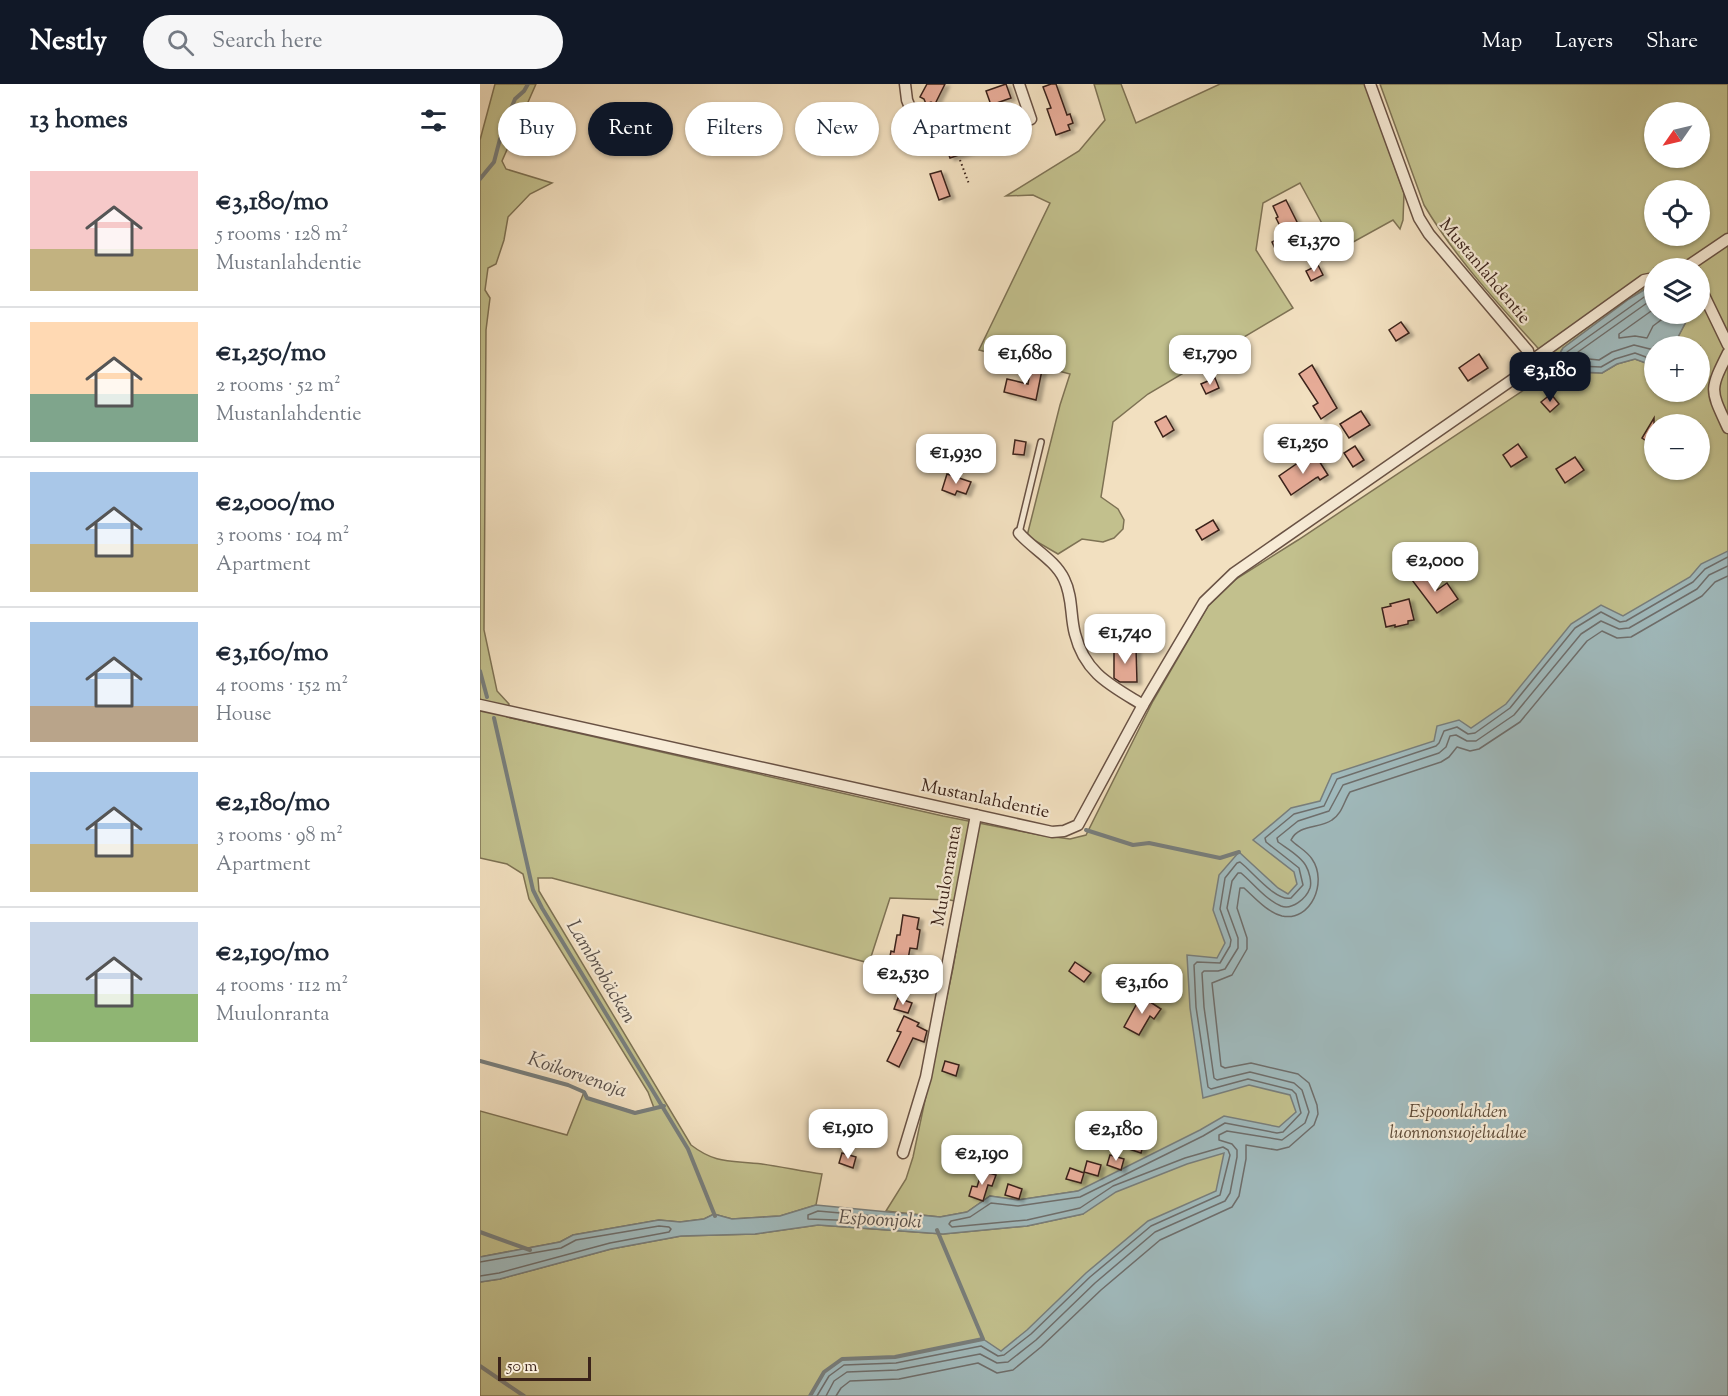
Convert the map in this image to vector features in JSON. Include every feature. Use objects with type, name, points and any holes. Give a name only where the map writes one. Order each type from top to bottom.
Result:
[{"type":"street","points":[[905,84],[908,102]]},
{"type":"street","points":[[1019,84],[1025,102]]},
{"type":"street","name":"Mustanlahdentie","points":[[480,705],[1052,832],[1064,831],[1078,825],[1143,705],[1204,602],[1220,584],[1522,373],[1531,361],[1528,351],[1429,234],[1419,218],[1370,84]]},
{"type":"street","points":[[1700,258],[1728,239]]},
{"type":"street","points":[[1531,361],[1644,280]]},
{"type":"street","points":[[1710,308],[1728,345]]},
{"type":"street","points":[[1728,353],[1714,380],[1713,391],[1728,428]]},
{"type":"street","points":[[1019,533],[1053,564],[1064,579],[1070,598],[1075,634],[1085,658],[1101,679],[1143,705]]},
{"type":"street","name":"Muulonranta","points":[[903,1153],[926,1077],[976,815]]},
{"type":"lane","points":[[1019,533],[1041,442]]},
{"type":"path","points":[[960,160],[969,184]]},
{"type":"green space","points":[[495,84],[536,84],[528,102],[498,102],[498,156],[504,156],[502,161],[506,169],[552,183],[530,194],[508,217],[504,240],[496,264],[488,268],[485,290],[490,298],[486,330],[484,630],[497,691],[509,704],[507,717],[943,816],[1070,839],[1086,835],[1153,701],[1208,606],[1236,579],[1554,372],[1566,377],[1578,372],[1602,373],[1617,364],[1635,359],[1644,362],[1644,402],[1710,402],[1710,336],[1679,336],[1685,324],[1710,324],[1710,258],[1644,258],[1644,289],[1563,348],[1553,365],[1468,268],[1424,205],[1380,84],[1728,84],[1728,1396],[480,1396],[480,1282],[500,1279],[611,1249],[681,1236],[755,1234],[818,1225],[943,1234],[1027,1226],[1083,1214],[1078,1191],[1018,1200],[990,1196],[967,1212],[940,1217],[886,1211],[906,1179],[913,1157],[953,968],[964,903],[950,900],[890,898],[869,963],[552,878],[538,878],[539,891],[691,1145],[717,1159],[822,1174],[816,1205],[780,1216],[732,1219],[714,1214],[704,1219],[680,1222],[659,1220],[573,1235],[560,1242],[480,1257],[480,1111],[567,1135],[584,1092],[587,1098],[635,1112],[654,1108],[648,1092],[529,899],[523,874],[507,864],[480,858],[480,140]]},
{"type":"green space","points":[[1094,84],[1121,84],[1136,123],[1220,84],[1365,84],[1404,193],[1403,220],[1400,229],[1393,220],[1337,251],[1300,183],[1263,203],[1256,250],[1293,308],[1148,394],[1113,422],[1101,497],[1118,509],[1124,520],[1123,529],[1114,538],[1103,542],[1082,539],[1058,554],[1027,536],[1070,374],[979,350],[1050,203],[1033,195],[1006,196],[1079,151],[1105,120]]},
{"type":"water","points":[[1644,290],[1644,324],[1685,324],[1679,336],[1644,336],[1644,362],[1635,359],[1617,364],[1602,373],[1578,372],[1566,377],[1554,372],[1553,365],[1563,348]]},
{"type":"water","name":"Espoonlahden luonnonsuojelualue","points":[[1728,551],[1728,1396],[810,1396],[824,1372],[842,1359],[895,1357],[983,1339],[1001,1351],[1027,1330],[1086,1273],[1148,1221],[1216,1191],[1224,1153],[1187,1164],[1116,1192],[1083,1214],[1027,1226],[943,1234],[818,1225],[755,1234],[681,1236],[611,1249],[500,1279],[480,1282],[480,1257],[560,1242],[573,1235],[659,1220],[680,1222],[704,1219],[714,1214],[732,1219],[780,1216],[816,1205],[940,1217],[967,1212],[990,1196],[1018,1200],[1078,1191],[1224,1116],[1279,1127],[1296,1112],[1290,1095],[1249,1085],[1203,1098],[1190,1008],[1187,955],[1217,958],[1225,943],[1213,910],[1219,875],[1239,852],[1278,888],[1288,894],[1297,884],[1294,872],[1253,840],[1291,808],[1320,801],[1332,774],[1434,741],[1437,726],[1459,720],[1471,728],[1506,704],[1571,624],[1601,605],[1623,616],[1690,577],[1701,564]]},
{"type":"building","points":[[927,84],[945,84],[936,102],[925,102],[920,97]]},
{"type":"building","points":[[1006,84],[1011,98],[990,102],[986,91]]},
{"type":"building","points":[[1056,84],[1067,115],[1070,114],[1073,123],[1068,125],[1070,130],[1056,135],[1047,109],[1051,108],[1043,87]]},
{"type":"building","points":[[941,171],[950,196],[939,200],[930,174]]},
{"type":"building","points":[[1286,200],[1298,224],[1283,232],[1273,206]]},
{"type":"building","points":[[1281,237],[1287,250],[1278,255],[1272,242]]},
{"type":"building","points":[[1318,265],[1323,275],[1311,281],[1306,271]]},
{"type":"building","points":[[1401,322],[1409,333],[1396,341],[1389,330]]},
{"type":"building","points":[[1479,354],[1488,368],[1468,381],[1459,368]]},
{"type":"building","points":[[1312,365],[1337,408],[1321,419],[1313,406],[1318,403],[1299,374]]},
{"type":"building","points":[[1031,368],[1042,370],[1036,400],[1004,392],[1007,379],[1028,384]]},
{"type":"building","points":[[1215,378],[1219,388],[1206,394],[1201,384]]},
{"type":"building","points":[[1551,394],[1559,404],[1550,412],[1541,402]]},
{"type":"building","points":[[1361,411],[1370,425],[1349,438],[1340,424]]},
{"type":"building","points":[[1166,416],[1174,430],[1163,437],[1155,422]]},
{"type":"building","points":[[1015,440],[1026,442],[1024,455],[1013,454]]},
{"type":"building","points":[[1518,444],[1527,457],[1511,467],[1503,455]]},
{"type":"building","points":[[1355,446],[1364,460],[1353,467],[1344,453]]},
{"type":"building","points":[[1316,456],[1328,475],[1320,480],[1316,478],[1291,495],[1279,476],[1305,458],[1308,462]]},
{"type":"building","points":[[1575,457],[1584,470],[1565,483],[1556,469]]},
{"type":"building","points":[[947,474],[971,482],[966,494],[957,491],[955,495],[942,490]]},
{"type":"building","points":[[1213,520],[1219,530],[1202,540],[1196,530]]},
{"type":"building","points":[[1424,571],[1437,590],[1447,583],[1458,599],[1437,613],[1412,580]]},
{"type":"building","points":[[1409,599],[1414,620],[1408,621],[1408,624],[1386,627],[1382,608]]},
{"type":"building","points":[[1114,648],[1136,648],[1137,682],[1120,682],[1114,678]]},
{"type":"building","points":[[903,915],[919,918],[917,929],[920,930],[917,949],[910,948],[907,965],[889,962],[891,951],[894,952],[897,935],[900,935]]},
{"type":"building","points":[[1075,962],[1091,973],[1084,982],[1069,971]]},
{"type":"building","points":[[1133,966],[1134,985],[1121,985],[1121,979],[1116,979],[1116,967]]},
{"type":"building","points":[[1141,996],[1161,1009],[1154,1019],[1150,1016],[1139,1035],[1124,1027]]},
{"type":"building","points":[[898,998],[912,1003],[908,1013],[894,1009]]},
{"type":"building","points":[[904,1016],[919,1023],[917,1026],[927,1031],[924,1042],[913,1038],[899,1067],[887,1061],[901,1032],[897,1031]]},
{"type":"building","points":[[945,1061],[959,1065],[956,1076],[942,1071]]},
{"type":"building","points":[[1084,1120],[1098,1125],[1094,1136],[1080,1131]]},
{"type":"building","points":[[1130,1138],[1144,1142],[1141,1153],[1126,1148]]},
{"type":"building","points":[[842,1153],[856,1157],[853,1168],[839,1163]]},
{"type":"building","points":[[1110,1155],[1124,1159],[1121,1170],[1107,1165]]},
{"type":"building","points":[[1087,1161],[1101,1165],[1098,1176],[1084,1172]]},
{"type":"building","points":[[1070,1168],[1084,1173],[1081,1183],[1066,1179]]},
{"type":"building","points":[[982,1171],[996,1175],[992,1186],[988,1185],[983,1201],[969,1196],[972,1186],[977,1187]]},
{"type":"building","points":[[1008,1184],[1022,1189],[1019,1199],[1005,1195]]},
{"type":"waterway","name":"Lambrobäcken","points":[[480,179],[494,162],[500,139],[506,133],[508,116],[515,99],[528,84]]},
{"type":"waterway","name":"Lambrobäcken","points":[[480,671],[487,697]]},
{"type":"waterway","name":"Lambrobäcken","points":[[494,718],[533,890],[688,1149],[715,1216]]},
{"type":"waterway","points":[[1086,830],[1133,845],[1149,843],[1220,858],[1239,852]]},
{"type":"waterway","name":"Koikorvenoja","points":[[480,1061],[568,1085],[584,1092],[587,1098],[635,1113],[664,1106]]},
{"type":"waterway","points":[[810,1396],[824,1372],[842,1359],[895,1357],[983,1339],[937,1230]]},
{"type":"waterway","points":[[480,1232],[530,1250]]},
{"type":"waterway","points":[[480,1366],[524,1396]]},
{"type":"water label","name":"Espoonjoki","points":[[880,1221]]}]
